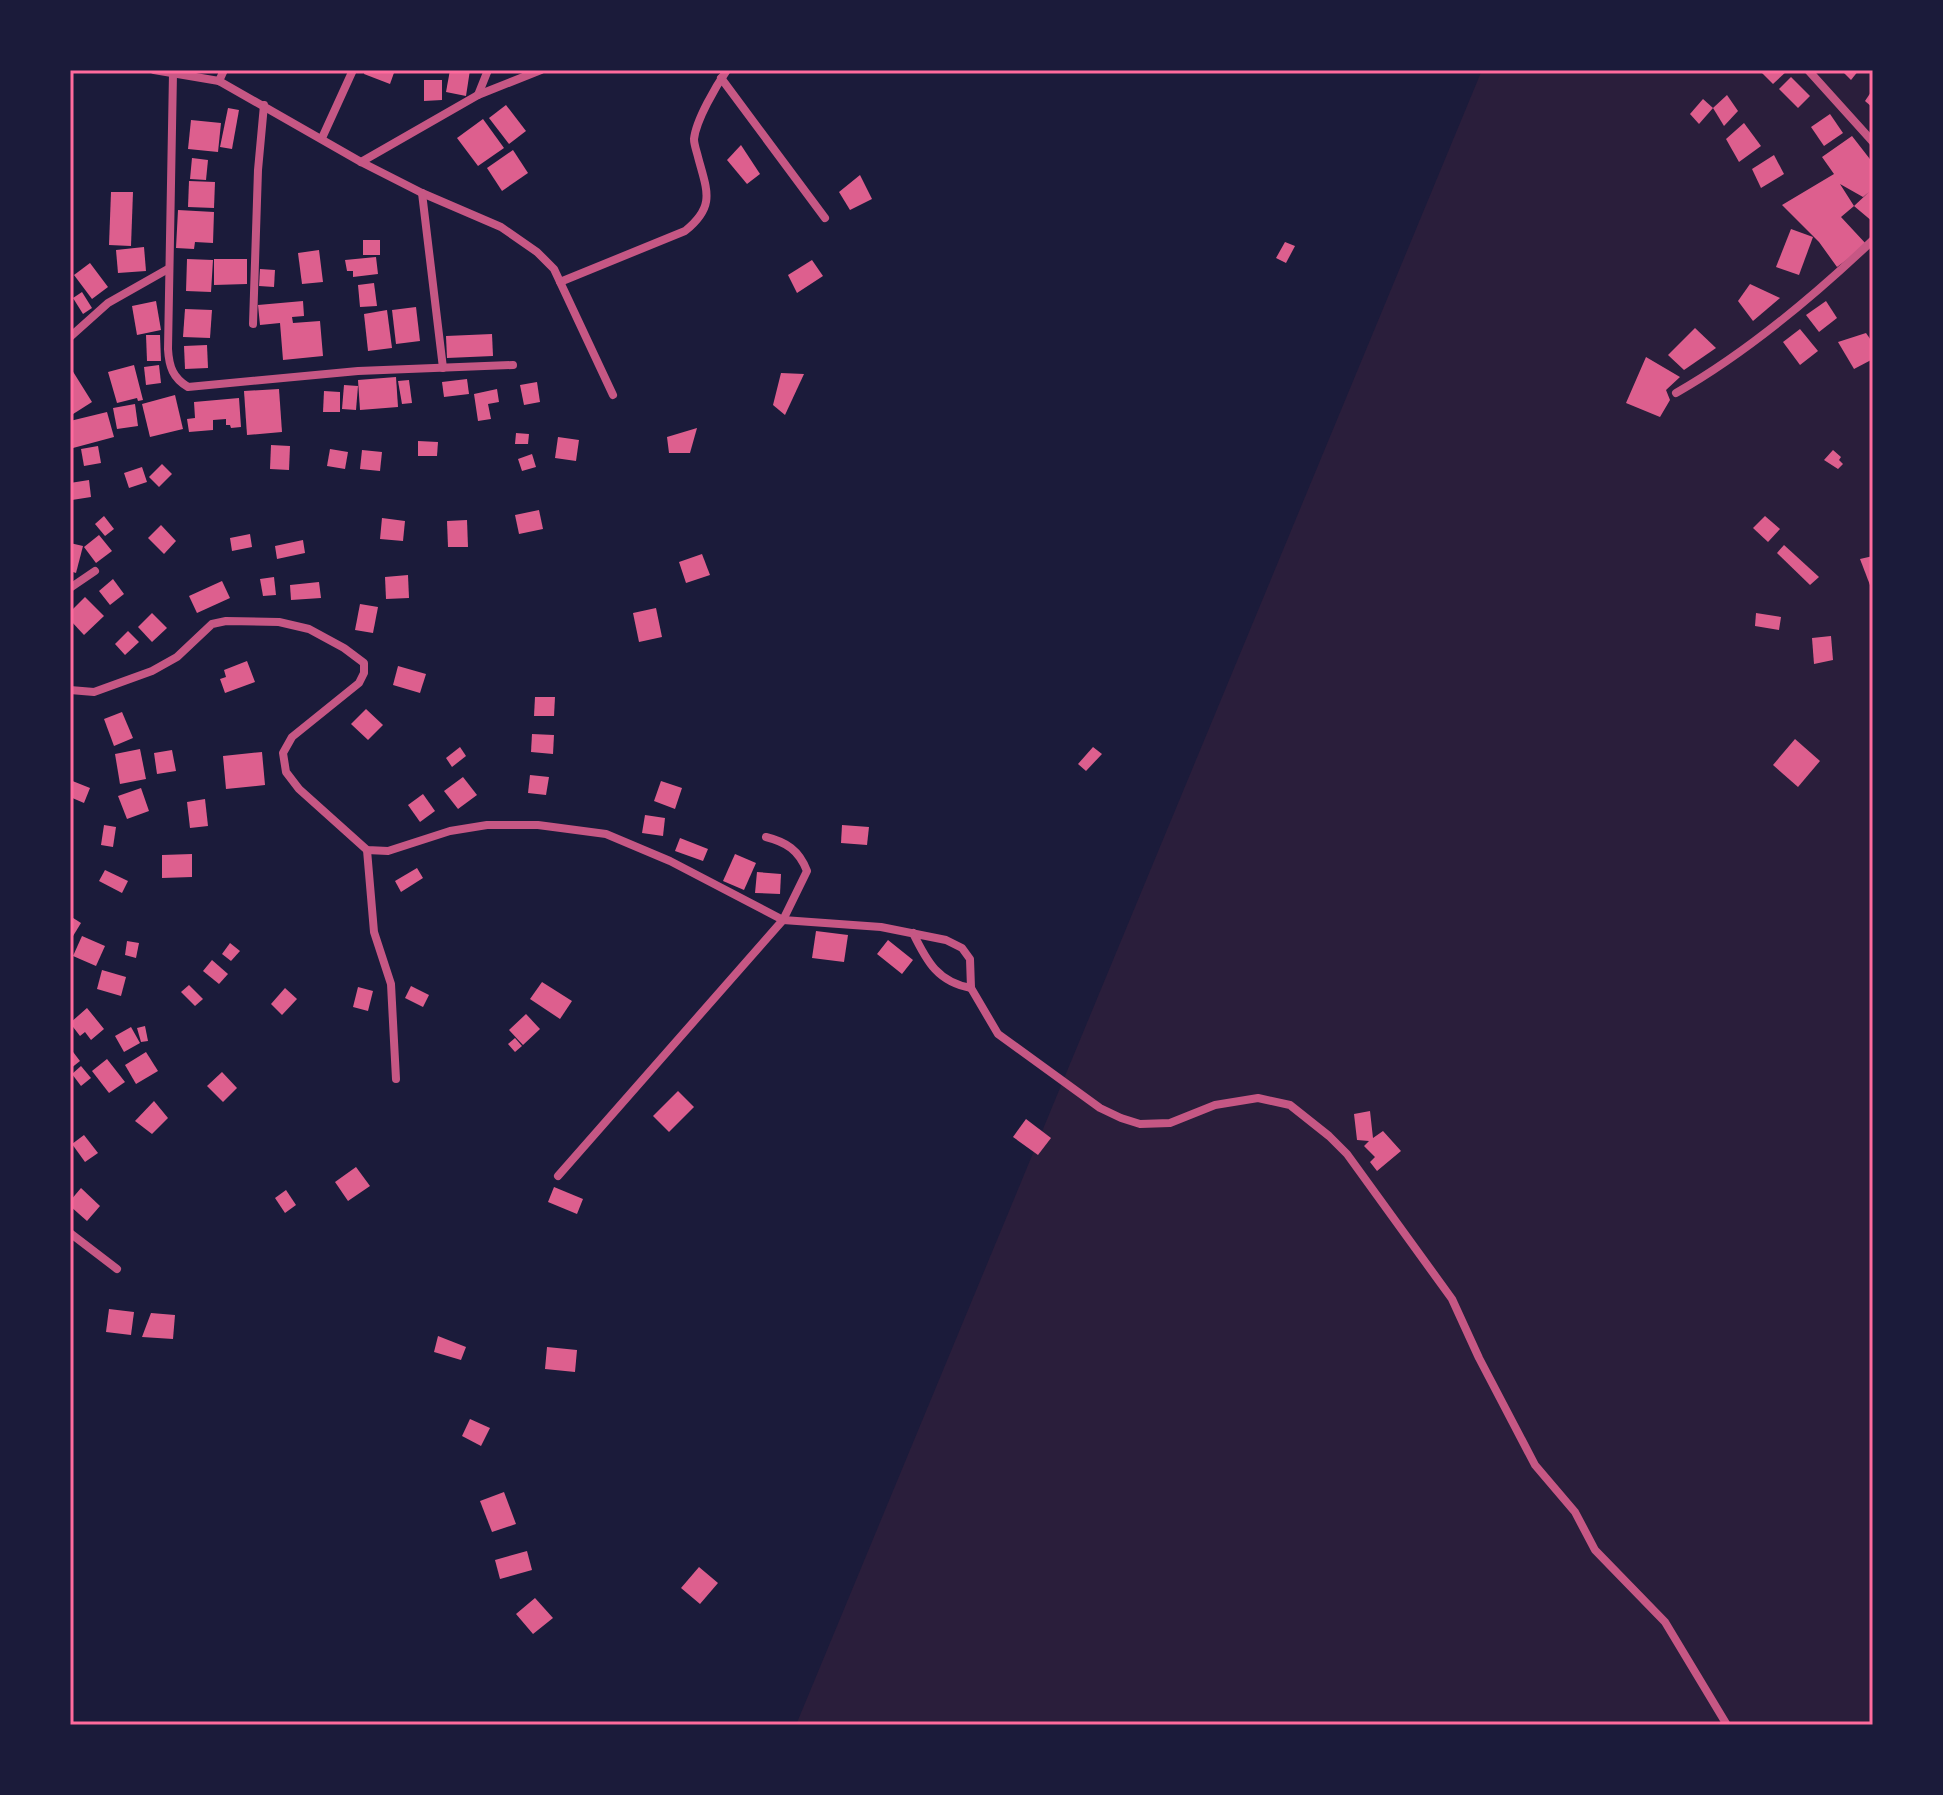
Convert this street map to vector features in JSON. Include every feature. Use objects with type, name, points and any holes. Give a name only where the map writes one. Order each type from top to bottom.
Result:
[{"type":"street","points":[[154,70],[219,81],[361,162],[422,193],[501,227],[537,252],[554,269],[613,395]]},
{"type":"street","points":[[219,81],[224,70]]},
{"type":"street","points":[[322,138],[353,70]]},
{"type":"street","points":[[478,95],[488,70]]},
{"type":"street","points":[[361,162],[478,95],[541,70]]},
{"type":"street","points":[[560,282],[685,231],[698,221],[706,208],[708,196],[694,141],[698,125],[727,70]]},
{"type":"street","points":[[1808,70],[1873,142]]},
{"type":"street","points":[[173,73],[169,366],[179,382],[188,387],[344,372],[513,365]]},
{"type":"street","points":[[721,78],[825,218]]},
{"type":"street","points":[[253,324],[258,170],[264,105]]},
{"type":"street","points":[[422,193],[443,368]]},
{"type":"street","points":[[1676,393],[1703,378],[1817,293],[1873,240]]},
{"type":"street","points":[[70,337],[108,303],[168,269]]},
{"type":"street","points":[[70,588],[95,571]]},
{"type":"street","points":[[70,690],[94,692],[152,671],[177,657],[212,624],[226,621],[279,622],[309,629],[364,663],[364,673],[359,683],[292,737],[283,753],[286,772],[299,789],[367,850],[388,851],[450,831],[487,825],[538,825],[606,834],[670,861],[783,920],[881,927],[946,940],[962,948],[970,959],[971,988],[998,1034],[1100,1108],[1121,1118],[1140,1124],[1170,1123],[1215,1105],[1258,1098],[1290,1105],[1347,1154],[1452,1299],[1535,1465],[1575,1512],[1595,1550],[1665,1622],[1727,1725]]},
{"type":"street","points":[[558,1176],[783,920],[807,871],[803,860],[784,841],[766,837]]},
{"type":"street","points":[[367,850],[374,932],[391,984],[396,1079]]},
{"type":"street","points":[[913,933],[936,972],[954,985],[971,988]]},
{"type":"street","points":[[70,1233],[117,1269]]},
{"type":"shaded area","points":[[1482,70],[1873,70],[1873,1725],[796,1725]]},
{"type":"building","points":[[365,70],[395,70],[390,84],[364,74]]},
{"type":"building","points":[[450,70],[470,70],[466,96],[446,92]]},
{"type":"building","points":[[1759,70],[1788,70],[1773,84]]},
{"type":"building","points":[[1844,70],[1859,70],[1851,80]]},
{"type":"building","points":[[1791,77],[1810,96],[1798,108],[1779,89]]},
{"type":"building","points":[[424,80],[442,80],[442,100],[424,101]]},
{"type":"building","points":[[1873,89],[1873,108],[1865,101]]},
{"type":"building","points":[[1727,95],[1738,111],[1724,126],[1713,108]]},
{"type":"building","points":[[1703,99],[1713,108],[1699,124],[1690,114]]},
{"type":"building","points":[[506,105],[526,131],[509,144],[489,118]]},
{"type":"building","points":[[228,108],[239,110],[232,149],[220,147]]},
{"type":"building","points":[[1830,114],[1843,133],[1824,146],[1811,127]]},
{"type":"building","points":[[483,119],[504,148],[478,166],[457,138]]},
{"type":"building","points":[[191,120],[221,123],[218,152],[188,149]]},
{"type":"building","points":[[1744,123],[1761,146],[1739,162],[1726,139]]},
{"type":"building","points":[[1852,136],[1873,163],[1873,222],[1854,206],[1841,217],[1867,245],[1837,267],[1819,242],[1782,205],[1834,174],[1822,157]],"holes":[[[1840,184],[1863,197],[1869,192],[1854,206]]]},
{"type":"building","points":[[741,145],[760,174],[747,184],[727,160]]},
{"type":"building","points":[[513,150],[528,173],[502,191],[487,168]]},
{"type":"building","points":[[1774,155],[1784,174],[1761,188],[1752,169]]},
{"type":"building","points":[[192,158],[208,160],[206,180],[190,179]]},
{"type":"building","points":[[860,175],[872,199],[850,210],[839,192]]},
{"type":"building","points":[[189,181],[215,182],[214,208],[188,207]]},
{"type":"building","points":[[111,192],[133,192],[131,246],[109,245]]},
{"type":"building","points":[[178,210],[214,212],[213,243],[195,242],[194,249],[176,248]]},
{"type":"building","points":[[1791,229],[1813,237],[1799,275],[1776,267]]},
{"type":"building","points":[[363,240],[380,240],[380,255],[363,255]]},
{"type":"building","points":[[1285,242],[1295,246],[1286,263],[1276,258]]},
{"type":"building","points":[[144,247],[146,271],[118,273],[116,250]]},
{"type":"building","points":[[319,250],[323,282],[302,284],[298,253]]},
{"type":"building","points":[[376,257],[378,274],[353,277],[353,271],[347,271],[345,260]]},
{"type":"building","points":[[187,259],[213,260],[211,292],[186,291]]},
{"type":"building","points":[[214,259],[247,259],[247,284],[214,285]]},
{"type":"building","points":[[812,260],[823,276],[797,293],[788,275]]},
{"type":"building","points":[[90,263],[108,287],[92,299],[74,275]]},
{"type":"building","points":[[260,269],[275,270],[274,287],[259,286]]},
{"type":"building","points":[[374,283],[377,306],[360,307],[358,285]]},
{"type":"building","points":[[1750,284],[1780,298],[1753,321],[1738,301]]},
{"type":"building","points":[[82,292],[92,308],[83,314],[73,298]]},
{"type":"building","points":[[156,301],[161,330],[137,335],[132,306]]},
{"type":"building","points":[[303,301],[304,316],[292,317],[293,323],[320,321],[323,356],[283,360],[280,323],[260,325],[258,305]]},
{"type":"building","points":[[1826,301],[1837,318],[1819,332],[1806,315]]},
{"type":"building","points":[[416,307],[420,341],[396,344],[392,310]]},
{"type":"building","points":[[185,309],[212,310],[210,338],[183,337]]},
{"type":"building","points":[[387,310],[392,348],[368,351],[364,314]]},
{"type":"building","points":[[1695,328],[1716,348],[1684,370],[1668,355]]},
{"type":"building","points":[[1800,329],[1818,351],[1800,365],[1783,342]]},
{"type":"building","points":[[1866,333],[1873,343],[1873,359],[1854,369],[1838,342]]},
{"type":"building","points":[[492,334],[493,356],[447,358],[446,336]]},
{"type":"building","points":[[146,335],[160,335],[161,361],[147,361]]},
{"type":"building","points":[[207,345],[208,368],[185,369],[184,346]]},
{"type":"building","points":[[1646,357],[1680,377],[1666,390],[1670,400],[1660,417],[1626,403]]},
{"type":"building","points":[[134,365],[143,400],[138,401],[137,398],[117,403],[108,372]]},
{"type":"building","points":[[159,365],[161,383],[146,385],[144,367]]},
{"type":"building","points":[[70,371],[92,402],[70,416]]},
{"type":"building","points":[[781,373],[804,374],[785,415],[773,405]]},
{"type":"building","points":[[396,377],[398,407],[360,410],[358,380]]},
{"type":"building","points":[[467,379],[469,394],[444,397],[442,382]]},
{"type":"building","points":[[409,380],[412,403],[402,404],[398,381]]},
{"type":"building","points":[[537,382],[540,402],[524,405],[520,385]]},
{"type":"building","points":[[344,385],[358,386],[356,410],[342,409]]},
{"type":"building","points":[[279,389],[282,432],[247,435],[244,391]]},
{"type":"building","points":[[497,389],[499,402],[488,404],[491,419],[478,421],[474,394]]},
{"type":"building","points":[[324,391],[340,392],[340,412],[323,412]]},
{"type":"building","points":[[175,395],[183,429],[150,437],[142,404]]},
{"type":"building","points":[[239,398],[241,427],[231,428],[226,425],[226,419],[213,420],[213,430],[189,432],[187,419],[195,418],[194,402]]},
{"type":"building","points":[[135,404],[138,426],[117,429],[113,408]]},
{"type":"building","points":[[107,412],[114,437],[73,448],[70,421]]},
{"type":"building","points":[[697,428],[690,453],[669,453],[667,437]]},
{"type":"building","points":[[516,433],[529,434],[528,444],[515,444]]},
{"type":"building","points":[[558,437],[579,440],[576,461],[555,458]]},
{"type":"building","points":[[418,441],[438,442],[437,456],[418,456]]},
{"type":"building","points":[[271,445],[290,446],[289,470],[270,469]]},
{"type":"building","points":[[98,446],[101,463],[84,466],[81,449]]},
{"type":"building","points":[[330,449],[348,452],[345,469],[327,466]]},
{"type":"building","points":[[362,450],[382,452],[380,471],[360,469]]},
{"type":"building","points":[[1833,450],[1841,457],[1839,460],[1843,464],[1838,469],[1824,460]]},
{"type":"building","points":[[532,454],[536,467],[522,471],[518,459]]},
{"type":"building","points":[[162,464],[172,474],[159,487],[149,477]]},
{"type":"building","points":[[142,467],[147,482],[129,488],[124,473]]},
{"type":"building","points":[[89,480],[91,497],[72,500],[70,483]]},
{"type":"building","points":[[539,510],[543,529],[519,534],[515,515]]},
{"type":"building","points":[[104,516],[114,529],[105,536],[95,524]]},
{"type":"building","points":[[1765,516],[1780,529],[1768,542],[1753,528]]},
{"type":"building","points":[[382,518],[405,521],[403,541],[380,539]]},
{"type":"building","points":[[467,520],[468,547],[448,547],[447,521]]},
{"type":"building","points":[[161,525],[176,541],[164,554],[148,538]]},
{"type":"building","points":[[250,534],[252,547],[232,551],[230,538]]},
{"type":"building","points":[[99,535],[112,551],[96,563],[84,547]]},
{"type":"building","points":[[303,540],[305,553],[277,559],[275,546]]},
{"type":"building","points":[[70,543],[83,546],[76,573],[70,571]]},
{"type":"building","points":[[1784,545],[1819,577],[1810,585],[1777,553]]},
{"type":"building","points":[[702,554],[710,575],[686,583],[679,562]]},
{"type":"building","points":[[1873,556],[1873,593],[1860,559]]},
{"type":"building","points":[[408,575],[409,598],[386,599],[385,577]]},
{"type":"building","points":[[274,577],[276,595],[263,596],[260,579]]},
{"type":"building","points":[[113,579],[124,594],[110,605],[99,591]]},
{"type":"building","points":[[222,581],[230,598],[197,613],[189,596]]},
{"type":"building","points":[[319,582],[321,598],[291,600],[290,585]]},
{"type":"building","points":[[85,597],[104,616],[84,635],[70,620],[70,612]]},
{"type":"building","points":[[360,604],[378,607],[373,633],[355,630]]},
{"type":"building","points":[[656,608],[662,637],[639,642],[633,613]]},
{"type":"building","points":[[152,613],[167,628],[152,642],[138,627]]},
{"type":"building","points":[[1756,613],[1781,617],[1779,630],[1755,626]]},
{"type":"building","points":[[128,631],[139,642],[125,655],[115,644]]},
{"type":"building","points":[[1831,636],[1833,660],[1814,664],[1812,638]]},
{"type":"building","points":[[247,661],[255,682],[225,693],[220,679],[226,677],[224,670]]},
{"type":"building","points":[[398,666],[426,674],[420,693],[393,685]]},
{"type":"building","points":[[535,697],[555,697],[554,716],[534,716]]},
{"type":"building","points":[[366,709],[383,725],[368,740],[351,724]]},
{"type":"building","points":[[122,712],[133,738],[114,746],[104,719]]},
{"type":"building","points":[[532,734],[554,735],[553,754],[531,752]]},
{"type":"building","points":[[1795,739],[1820,761],[1798,787],[1773,765]]},
{"type":"building","points":[[460,747],[466,756],[452,767],[446,758]]},
{"type":"building","points":[[1093,747],[1102,754],[1086,771],[1078,764]]},
{"type":"building","points":[[140,749],[146,779],[120,784],[115,754]]},
{"type":"building","points":[[172,750],[176,771],[157,774],[154,753]]},
{"type":"building","points":[[262,752],[265,785],[226,789],[223,756]]},
{"type":"building","points":[[530,775],[549,777],[546,795],[528,793]]},
{"type":"building","points":[[463,777],[477,795],[458,809],[444,791]]},
{"type":"building","points":[[70,780],[90,788],[84,803],[70,797]]},
{"type":"building","points":[[661,781],[682,788],[675,809],[654,801]]},
{"type":"building","points":[[141,788],[149,811],[127,819],[118,796]]},
{"type":"building","points":[[423,794],[435,811],[420,822],[408,805]]},
{"type":"building","points":[[205,799],[208,826],[190,828],[187,802]]},
{"type":"building","points":[[645,815],[665,818],[663,836],[642,833]]},
{"type":"building","points":[[104,825],[116,827],[113,847],[101,845]]},
{"type":"building","points":[[842,825],[869,827],[867,845],[841,843]]},
{"type":"building","points":[[680,838],[708,849],[703,861],[675,851]]},
{"type":"building","points":[[192,854],[192,877],[162,878],[162,855]]},
{"type":"building","points":[[735,854],[756,863],[744,890],[723,881]]},
{"type":"building","points":[[417,868],[423,878],[401,892],[395,881]]},
{"type":"building","points":[[105,870],[128,881],[122,893],[99,881]]},
{"type":"building","points":[[757,872],[781,874],[780,894],[755,893]]},
{"type":"building","points":[[70,916],[81,923],[70,941]]},
{"type":"building","points":[[816,931],[848,935],[844,962],[812,958]]},
{"type":"building","points":[[82,936],[105,946],[96,966],[73,956]]},
{"type":"building","points":[[888,940],[913,960],[902,974],[877,954]]},
{"type":"building","points":[[127,941],[139,943],[136,958],[125,955]]},
{"type":"building","points":[[230,943],[240,951],[231,961],[222,954]]},
{"type":"building","points":[[212,960],[228,974],[219,984],[203,971]]},
{"type":"building","points":[[102,970],[126,977],[121,996],[97,989]]},
{"type":"building","points":[[542,982],[572,1001],[560,1019],[530,999]]},
{"type":"building","points":[[189,985],[203,999],[195,1006],[181,992]]},
{"type":"building","points":[[411,986],[429,995],[423,1007],[405,998]]},
{"type":"building","points":[[358,987],[373,991],[368,1011],[353,1007]]},
{"type":"building","points":[[285,988],[297,999],[282,1015],[271,1004]]},
{"type":"building","points":[[87,1008],[104,1029],[91,1040],[85,1032],[80,1036],[70,1023]]},
{"type":"building","points":[[526,1014],[540,1029],[523,1045],[509,1030]]},
{"type":"building","points":[[145,1026],[148,1041],[141,1042],[137,1028]]},
{"type":"building","points":[[131,1027],[140,1043],[124,1052],[115,1036]]},
{"type":"building","points":[[515,1038],[522,1046],[515,1052],[508,1044]]},
{"type":"building","points":[[70,1048],[80,1061],[70,1069]]},
{"type":"building","points":[[146,1052],[158,1071],[136,1084],[125,1065]]},
{"type":"building","points":[[107,1059],[125,1082],[109,1093],[92,1071]]},
{"type":"building","points":[[81,1066],[91,1078],[81,1086],[72,1074]]},
{"type":"building","points":[[222,1072],[237,1088],[223,1102],[207,1086]]},
{"type":"building","points":[[678,1091],[694,1107],[669,1132],[653,1116]]},
{"type":"building","points":[[154,1101],[168,1118],[152,1134],[135,1121]]},
{"type":"building","points":[[1370,1111],[1373,1138],[1383,1131],[1401,1151],[1377,1171],[1370,1162],[1375,1157],[1364,1146],[1369,1141],[1357,1140],[1354,1114]]},
{"type":"building","points":[[1026,1119],[1051,1138],[1038,1155],[1013,1137]]},
{"type":"building","points":[[84,1135],[98,1153],[85,1162],[72,1144]]},
{"type":"building","points":[[356,1167],[370,1186],[348,1201],[335,1182]]},
{"type":"building","points":[[554,1187],[583,1199],[577,1214],[548,1202]]},
{"type":"building","points":[[81,1188],[100,1206],[87,1221],[70,1206],[70,1201]]},
{"type":"building","points":[[286,1190],[296,1205],[285,1213],[275,1198]]},
{"type":"building","points":[[109,1309],[134,1312],[131,1335],[106,1332]]},
{"type":"building","points":[[151,1313],[175,1315],[173,1339],[142,1337]]},
{"type":"building","points":[[438,1336],[466,1347],[461,1360],[434,1352]]},
{"type":"building","points":[[547,1347],[577,1350],[575,1372],[545,1369]]},
{"type":"building","points":[[470,1419],[490,1428],[481,1446],[462,1436]]},
{"type":"building","points":[[504,1492],[516,1524],[492,1532],[480,1501]]},
{"type":"building","points":[[527,1551],[532,1570],[500,1579],[495,1560]]},
{"type":"building","points":[[699,1567],[718,1583],[700,1604],[681,1588]]},
{"type":"building","points":[[535,1598],[553,1618],[533,1634],[516,1614]]}]
